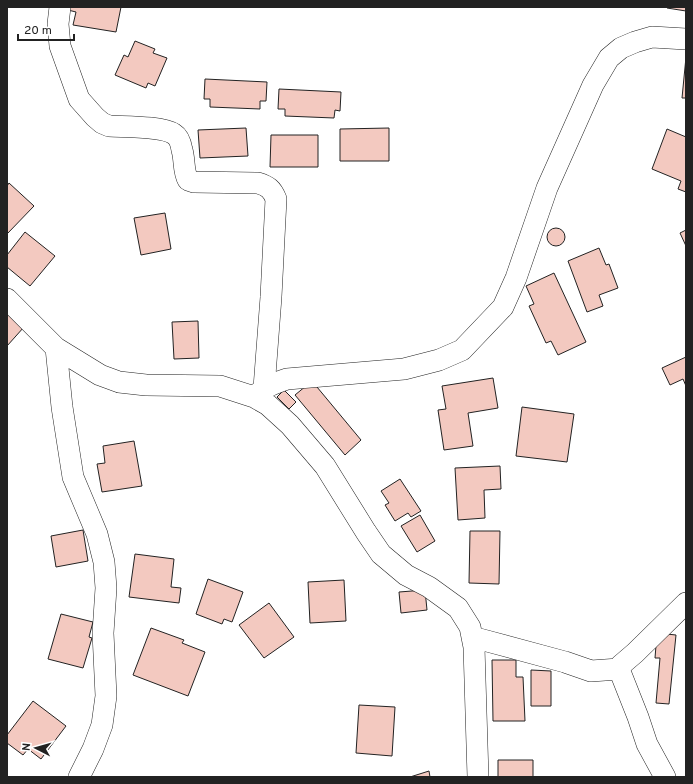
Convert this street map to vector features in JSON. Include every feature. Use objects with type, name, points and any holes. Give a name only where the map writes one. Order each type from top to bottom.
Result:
[{"type":"street","points":[[60,7],[58,24],[60,46],[79,99],[95,117],[102,123],[109,126],[166,130],[175,134],[179,139],[183,151],[185,174],[188,180],[194,182],[258,183],[268,186],[274,191],[276,199],[276,214],[271,297],[259,392],[268,405],[290,425],[325,466],[381,554],[406,575],[429,587],[458,608],[470,627],[474,647],[478,777]]},
{"type":"street","points":[[7,299],[56,348],[100,375],[119,382],[146,385],[220,386],[259,392],[271,384],[287,379],[404,369],[439,360],[462,350],[503,307],[516,278],[548,188],[592,85],[609,58],[621,48],[634,42],[652,37],[686,39]]},
{"type":"street","points":[[56,348],[62,407],[73,477],[97,534],[104,562],[106,588],[103,633],[106,696],[102,725],[93,749],[79,777]]},
{"type":"street","points":[[619,669],[621,665],[686,603]]},
{"type":"street","points":[[472,637],[565,662],[592,671],[619,669]]},
{"type":"street","points":[[619,669],[647,744],[665,777]]},
{"type":"building","points":[[68,7],[121,7],[116,32],[73,25],[76,12],[68,10]]},
{"type":"building","points":[[686,7],[686,11],[667,8]]},
{"type":"building","points":[[135,41],[155,49],[153,53],[167,58],[155,86],[148,83],[146,88],[115,75],[124,55],[128,57]]},
{"type":"building","points":[[686,57],[686,98],[682,98]]},
{"type":"building","points":[[205,79],[267,82],[266,101],[260,101],[260,109],[210,107],[210,99],[204,99]]},
{"type":"building","points":[[279,89],[341,92],[340,111],[335,110],[334,118],[285,116],[285,109],[278,109]]},
{"type":"building","points":[[246,128],[248,156],[200,158],[198,130]]},
{"type":"building","points":[[389,128],[389,161],[340,161],[340,129]]},
{"type":"building","points":[[667,129],[686,137],[686,192],[678,189],[681,181],[652,169]]},
{"type":"building","points":[[271,135],[318,135],[318,167],[270,167]]},
{"type":"building","points":[[9,183],[34,206],[7,234],[7,186]]},
{"type":"building","points":[[165,213],[171,249],[141,255],[134,218]]},
{"type":"building","points":[[556,228],[562,231],[565,237],[562,243],[556,246],[550,243],[547,237],[550,231]]},
{"type":"building","points":[[686,230],[686,246],[680,233]]},
{"type":"building","points":[[25,232],[55,256],[30,286],[7,267],[7,255]]},
{"type":"building","points":[[599,248],[606,265],[609,264],[618,288],[599,295],[603,306],[587,312],[568,261]]},
{"type":"building","points":[[554,273],[586,342],[558,355],[551,341],[546,343],[529,306],[534,304],[526,286]]},
{"type":"building","points":[[7,312],[24,327],[7,346]]},
{"type":"building","points":[[198,321],[199,358],[174,359],[172,322]]},
{"type":"building","points":[[686,357],[686,386],[683,379],[670,385],[662,368]]},
{"type":"building","points":[[493,378],[498,408],[468,413],[473,446],[444,450],[438,410],[446,409],[442,386]]},
{"type":"building","points":[[312,381],[361,440],[345,455],[295,395]]},
{"type":"building","points":[[284,390],[296,402],[289,409],[277,397]]},
{"type":"building","points":[[522,407],[574,414],[567,462],[516,456]]},
{"type":"building","points":[[134,441],[142,486],[102,492],[97,464],[105,463],[103,446]]},
{"type":"building","points":[[500,466],[501,489],[484,490],[485,518],[458,520],[455,468]]},
{"type":"building","points":[[400,479],[421,511],[411,517],[408,513],[395,521],[385,505],[389,503],[381,491]]},
{"type":"building","points":[[420,515],[435,541],[417,552],[401,526]]},
{"type":"building","points":[[83,530],[88,561],[56,567],[51,536]]},
{"type":"building","points":[[470,531],[500,531],[499,584],[469,583]]},
{"type":"building","points":[[135,554],[174,559],[171,587],[181,588],[179,603],[129,597]]},
{"type":"building","points":[[208,579],[243,592],[232,622],[224,619],[222,624],[196,614]]},
{"type":"building","points":[[344,580],[346,621],[310,623],[308,582]]},
{"type":"building","points":[[425,590],[427,610],[401,613],[399,592]]},
{"type":"building","points":[[269,603],[294,637],[264,658],[239,625]]},
{"type":"building","points":[[61,614],[93,622],[89,637],[92,638],[83,668],[48,659]]},
{"type":"building","points":[[151,628],[184,640],[182,643],[205,652],[188,696],[133,675]]},
{"type":"building","points":[[657,633],[676,635],[669,704],[656,703],[660,658],[655,658]]},
{"type":"building","points":[[492,660],[516,660],[516,677],[523,677],[525,721],[493,721]]},
{"type":"building","points":[[531,670],[551,671],[551,706],[531,706]]},
{"type":"building","points":[[33,701],[66,726],[41,759],[28,749],[23,755],[7,743],[7,735]]},
{"type":"building","points":[[359,705],[395,707],[392,756],[356,753]]},
{"type":"building","points":[[498,760],[533,760],[533,777],[498,777]]},
{"type":"building","points":[[429,771],[430,777],[410,777]]}]
